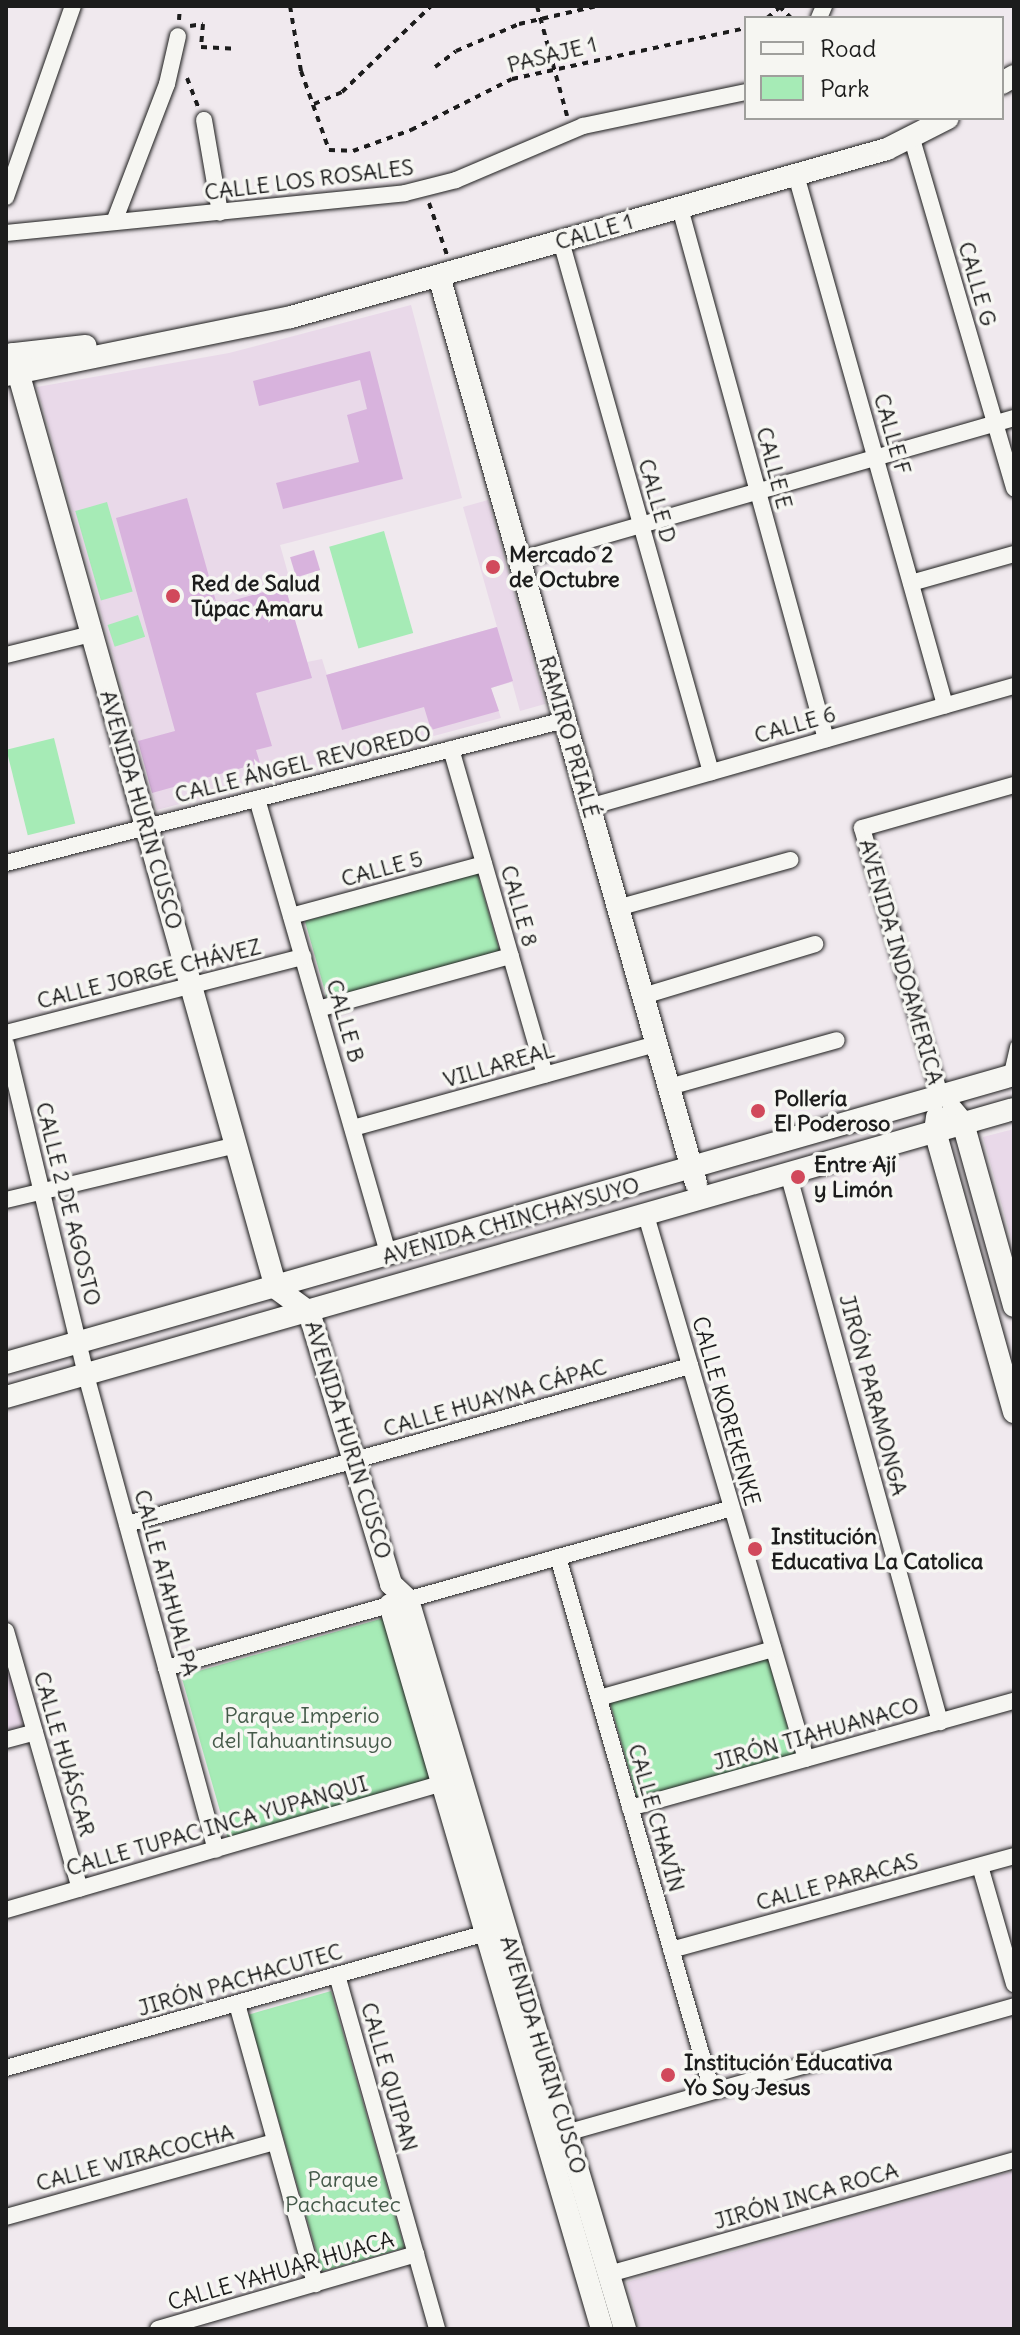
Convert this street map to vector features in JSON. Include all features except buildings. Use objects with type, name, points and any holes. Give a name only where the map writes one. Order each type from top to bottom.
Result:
[{"type":"street","points":[[6,197],[73,6]]},
{"type":"street","points":[[114,222],[178,44]]},
{"type":"street","name":"CALLE LOS ROSALES","points":[[6,233],[405,193],[456,180],[571,130],[744,92]]},
{"type":"street","points":[[204,120],[220,213]]},
{"type":"street","name":"CALLE 1","points":[[11,364],[234,331],[796,175],[912,139],[945,120]]},
{"type":"street","name":"CALLE G","points":[[912,139],[1014,488]]},
{"type":"street","name":"CALLE F","points":[[796,175],[945,705]]},
{"type":"street","name":"CALLE E","points":[[680,208],[826,739]]},
{"type":"street","name":"CALLE D","points":[[561,241],[711,772]]},
{"type":"street","name":"RAMIRO PRIALÉ","points":[[445,274],[519,560],[700,1197]]},
{"type":"street","name":"AVENIDA HURIN CUSCO","points":[[11,364],[91,634],[276,1288],[309,1312],[391,1584],[566,2133],[625,2329]]},
{"type":"street","points":[[519,560],[1014,418]]},
{"type":"street","points":[[911,583],[1014,554]]},
{"type":"street","points":[[6,655],[91,634]]},
{"type":"street","name":"CALLE 6","points":[[589,807],[1014,686]]},
{"type":"street","name":"CALLE ÁNGEL REVOREDO","points":[[6,863],[565,720]]},
{"type":"street","name":"CALLE 8","points":[[451,749],[545,1075]]},
{"type":"street","name":"AVENIDA INDOAMERICA","points":[[1013,787],[862,828],[940,1095],[963,1123],[1014,1306]]},
{"type":"street","name":"CALLE B","points":[[257,799],[389,1255]]},
{"type":"street","points":[[617,908],[790,860]]},
{"type":"street","name":"CALLE 5","points":[[291,916],[484,864]]},
{"type":"street","points":[[643,996],[815,944]]},
{"type":"street","points":[[318,1009],[511,956]]},
{"type":"street","name":"CALLE JORGE CHÁVEZ","points":[[6,1033],[303,957]]},
{"type":"street","points":[[669,1087],[837,1040]]},
{"type":"street","name":"CALLE 2 DE AGOSTO","points":[[6,1044],[86,1375]]},
{"type":"street","name":"VILLAREAL","points":[[353,1128],[656,1044]]},
{"type":"street","name":"AVENIDA CHINCHAYSUYO","points":[[6,1363],[692,1170],[1011,1076]]},
{"type":"street","name":"AVENIDA INDOAMERICA","points":[[940,1095],[935,1131],[1014,1412]]},
{"type":"street","name":"AVENIDA CHINCHAYSUYO","points":[[6,1397],[1014,1109]]},
{"type":"street","points":[[6,1200],[236,1145]]},
{"type":"street","name":"JIRÓN PARAMONGA","points":[[788,1173],[940,1722]]},
{"type":"street","name":"CALLE KOREKENKE","points":[[645,1212],[806,1759]]},
{"type":"street","name":"CALLE HUAYNA CÁPAC","points":[[127,1524],[690,1366]]},
{"type":"street","name":"CALLE ATAHUALPA","points":[[86,1375],[216,1849]]},
{"type":"street","points":[[166,1668],[732,1508]]},
{"type":"street","name":"CALLE CHAVÍN","points":[[558,1557],[712,2091]]},
{"type":"street","name":"AVENIDA HURIN CUSCO","points":[[399,1602],[441,1784],[602,2329]]},
{"type":"street","name":"CALLE HUÁSCAR","points":[[6,1631],[80,1889]]},
{"type":"street","points":[[599,1698],[773,1649]]},
{"type":"street","name":"JIRÓN TIAHUANACO","points":[[630,1808],[1014,1701]]},
{"type":"street","points":[[6,1740],[35,1732]]},
{"type":"street","name":"CALLE TUPAC INCA YUPANQUI","points":[[6,1910],[441,1784]]},
{"type":"street","name":"CALLE PARACAS","points":[[671,1950],[1014,1856]]},
{"type":"street","points":[[980,1866],[1014,1984]]},
{"type":"street","name":"JIRÓN PACHACUTEC","points":[[6,2068],[485,1933]]},
{"type":"street","name":"CALLE QUIPAN","points":[[337,1975],[437,2329]]},
{"type":"street","points":[[237,2004],[315,2284]]},
{"type":"street","points":[[566,2133],[1014,2006]]},
{"type":"street","name":"CALLE WIRACOCHA","points":[[6,2217],[275,2142]]},
{"type":"street","name":"JIRÓN INCA ROCA","points":[[609,2274],[1014,2160]]},
{"type":"street","name":"CALLE YAHUAR HUACA","points":[[158,2329],[416,2254]]},
{"type":"lane","points":[[1011,1076],[1014,1046]]},
{"type":"path","points":[[290,6],[295,49],[314,104],[342,92],[431,6]]},
{"type":"path","points":[[537,6],[571,130]]},
{"type":"path","points":[[435,67],[456,51],[540,18],[597,6]]},
{"type":"path","points":[[204,120],[178,44],[191,23],[203,24],[201,47],[235,49]]},
{"type":"path","name":"PASAJE 1","points":[[314,104],[329,150],[353,151],[376,144],[493,87],[554,68],[744,28]]},
{"type":"path","points":[[405,193],[432,206],[445,274]]},
{"type":"shaded area","points":[[411,305],[462,498],[280,545],[291,584],[285,587],[307,662],[322,659],[327,675],[497,627],[463,507],[488,500],[545,704],[520,711],[512,682],[491,688],[501,718],[157,810],[37,387],[229,353]]},
{"type":"shaded area","points":[[1014,1129],[1014,1249],[983,1137]]},
{"type":"shaded area","points":[[6,1662],[25,1726],[6,1731]]},
{"type":"shaded area","points":[[1014,2171],[1014,2329],[640,2329],[627,2282]]},
{"type":"green space","points":[[107,502],[133,591],[101,600],[75,511]]},
{"type":"green space","points":[[384,531],[413,633],[358,649],[329,547]]},
{"type":"green space","points":[[138,615],[145,637],[115,647],[108,625]]},
{"type":"green space","points":[[54,738],[75,823],[28,835],[6,750]]},
{"type":"green space","points":[[477,872],[500,951],[328,1000],[305,921]]},
{"type":"green space","name":"Parque Imperio del Tahuantinsuyo","points":[[387,1617],[434,1779],[228,1838],[181,1676]]},
{"type":"green space","points":[[767,1655],[796,1757],[639,1802],[609,1700]]},
{"type":"green space","name":"Parque Pachacutec","points":[[331,1991],[405,2248],[322,2271],[248,2015]]},
{"type":"place","name":"Mercado 2 de Octubre","points":[[493,567]]},
{"type":"place","name":"Red de Salud Túpac Amaru","points":[[173,596]]},
{"type":"place","name":"Pollería El Poderoso","points":[[758,1111]]},
{"type":"place","name":"Entre Ají y Limón","points":[[798,1177]]},
{"type":"place","name":"Institución Educativa La Catolica","points":[[755,1549]]},
{"type":"place","name":"Institución Educativa Yo Soy Jesus","points":[[668,2075]]}]
